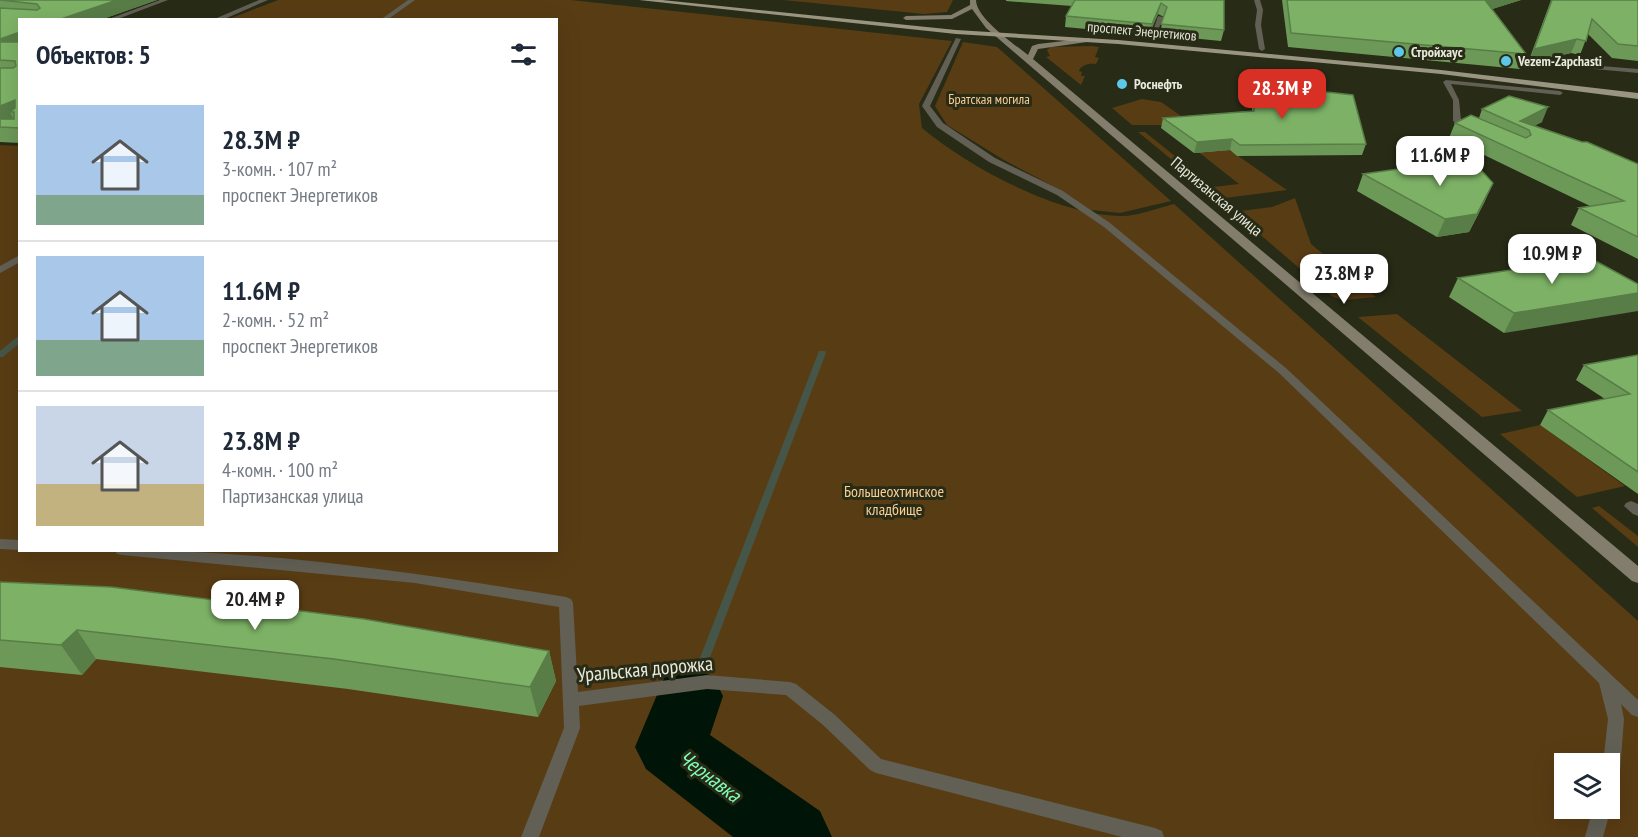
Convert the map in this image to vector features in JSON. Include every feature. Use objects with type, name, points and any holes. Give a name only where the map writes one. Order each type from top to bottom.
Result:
[{"type":"main road","name":"проспект Энергетиков","points":[[642,0],[908,27],[1086,40],[1208,54],[1441,72],[1638,96]]},
{"type":"main road","name":"проспект Энергетиков","points":[[723,0],[1486,70],[1638,90]]},
{"type":"main road","points":[[908,27],[982,36],[1013,44]]},
{"type":"street","points":[[220,18],[265,0]]},
{"type":"street","points":[[906,18],[952,17],[973,3]]},
{"type":"street","name":"Партизанская улица","points":[[973,3],[989,26],[1030,58],[1638,576]]},
{"type":"street","points":[[1030,58],[1035,48],[1041,46],[1086,40]]},
{"type":"lane","points":[[114,18],[165,0]]},
{"type":"lane","points":[[385,18],[411,0]]},
{"type":"lane","points":[[1257,0],[1262,49]]},
{"type":"lane","points":[[1152,39],[1160,17]]},
{"type":"lane","points":[[958,39],[926,106],[940,125],[992,160],[1060,193],[1116,232],[1283,371],[1638,710]]},
{"type":"lane","points":[[1564,65],[1638,71]]},
{"type":"lane","points":[[1441,72],[1443,82],[1456,100],[1457,121],[1477,131]]},
{"type":"lane","points":[[1443,82],[1560,93]]},
{"type":"lane","points":[[0,270],[18,259]]},
{"type":"lane","points":[[0,544],[18,545]]},
{"type":"lane","name":"Уральская дорожка","points":[[143,552],[415,578],[566,603],[571,700],[707,682],[790,689],[829,720],[876,765],[1155,837]]},
{"type":"lane","points":[[1606,680],[1616,719],[1613,753]]},
{"type":"lane","points":[[530,837],[572,728],[571,700]]},
{"type":"lane","points":[[1593,837],[1599,819]]},
{"type":"green space","name":"Большеохтинское кладбище","points":[[278,0],[571,0],[952,41],[919,104],[922,128],[989,173],[1016,187],[1070,207],[1096,214],[1128,216],[1174,204],[1638,621],[1638,837],[0,837],[0,145],[18,146],[18,552],[558,552],[558,18],[232,18]]},
{"type":"green space","points":[[783,0],[953,0],[947,12],[924,14]]},
{"type":"green space","name":"Братская могила","points":[[963,42],[997,47],[1171,201],[1120,213],[1091,210],[1066,193],[1004,160],[947,125],[935,106]]},
{"type":"green space","points":[[1051,47],[1099,47],[1095,57],[1099,58],[1096,64],[1086,65],[1080,69],[1081,76],[1085,76],[1081,85],[1046,57],[1050,56],[1047,50]]},
{"type":"green space","points":[[1142,99],[1161,102],[1287,190],[1217,199],[1204,188],[1239,184],[1187,143],[1177,125],[1132,125],[1112,108]]},
{"type":"green space","points":[[1138,132],[1145,132],[1201,177],[1194,178]]},
{"type":"green space","points":[[1295,198],[1311,244],[1376,297],[1344,300],[1333,297],[1236,214],[1241,211],[1272,207]]},
{"type":"green space","points":[[1397,314],[1522,411],[1482,417],[1358,317]]},
{"type":"green space","points":[[1540,425],[1625,486],[1577,497],[1500,434]]},
{"type":"green space","points":[[1599,506],[1638,536],[1638,547],[1592,508]]},
{"type":"building","points":[[0,0],[117,0],[64,18],[18,18],[18,33],[0,39],[0,8],[37,10],[40,8],[37,4]]},
{"type":"building","points":[[1075,0],[1224,0],[1224,30],[1161,24],[1167,7],[1161,3],[1152,24],[1066,16]]},
{"type":"building","points":[[1287,0],[1485,0],[1526,54],[1291,33]]},
{"type":"building","points":[[1552,0],[1638,0],[1638,46],[1618,44],[1592,19],[1586,41],[1577,39],[1534,49]]},
{"type":"building","points":[[0,42],[18,42],[18,128],[0,127],[0,119],[14,119],[14,112],[10,112],[15,108],[15,100],[0,106],[0,68],[16,66],[15,61],[0,60]]},
{"type":"building","points":[[1255,84],[1353,95],[1366,144],[1240,145],[1232,139],[1197,142],[1163,118],[1254,111]]},
{"type":"building","points":[[1509,96],[1548,107],[1520,121],[1587,142],[1638,164],[1638,237],[1579,208],[1624,201],[1455,123],[1471,115],[1526,138],[1531,135],[1529,130],[1482,109]]},
{"type":"building","points":[[1471,159],[1493,183],[1477,214],[1445,219],[1363,174]]},
{"type":"building","points":[[1590,258],[1638,284],[1638,293],[1514,313],[1458,278]]},
{"type":"building","points":[[1638,355],[1638,472],[1548,410],[1630,394],[1584,365]]},
{"type":"building","points":[[0,582],[111,587],[364,619],[549,651],[530,687],[334,659],[77,630],[61,645],[0,640]]},
{"type":"waterway","points":[[0,355],[18,341]]},
{"type":"waterway","points":[[701,668],[822,353]]},
{"type":"waterway","name":"Чернавка","points":[[689,696],[671,747],[793,837]]},
{"type":"place","name":"Стройхаус","points":[[1399,52]]},
{"type":"place","name":"Vezem-Zapchasti","points":[[1506,61]]},
{"type":"place","name":"Роснефть","points":[[1122,84]]}]
